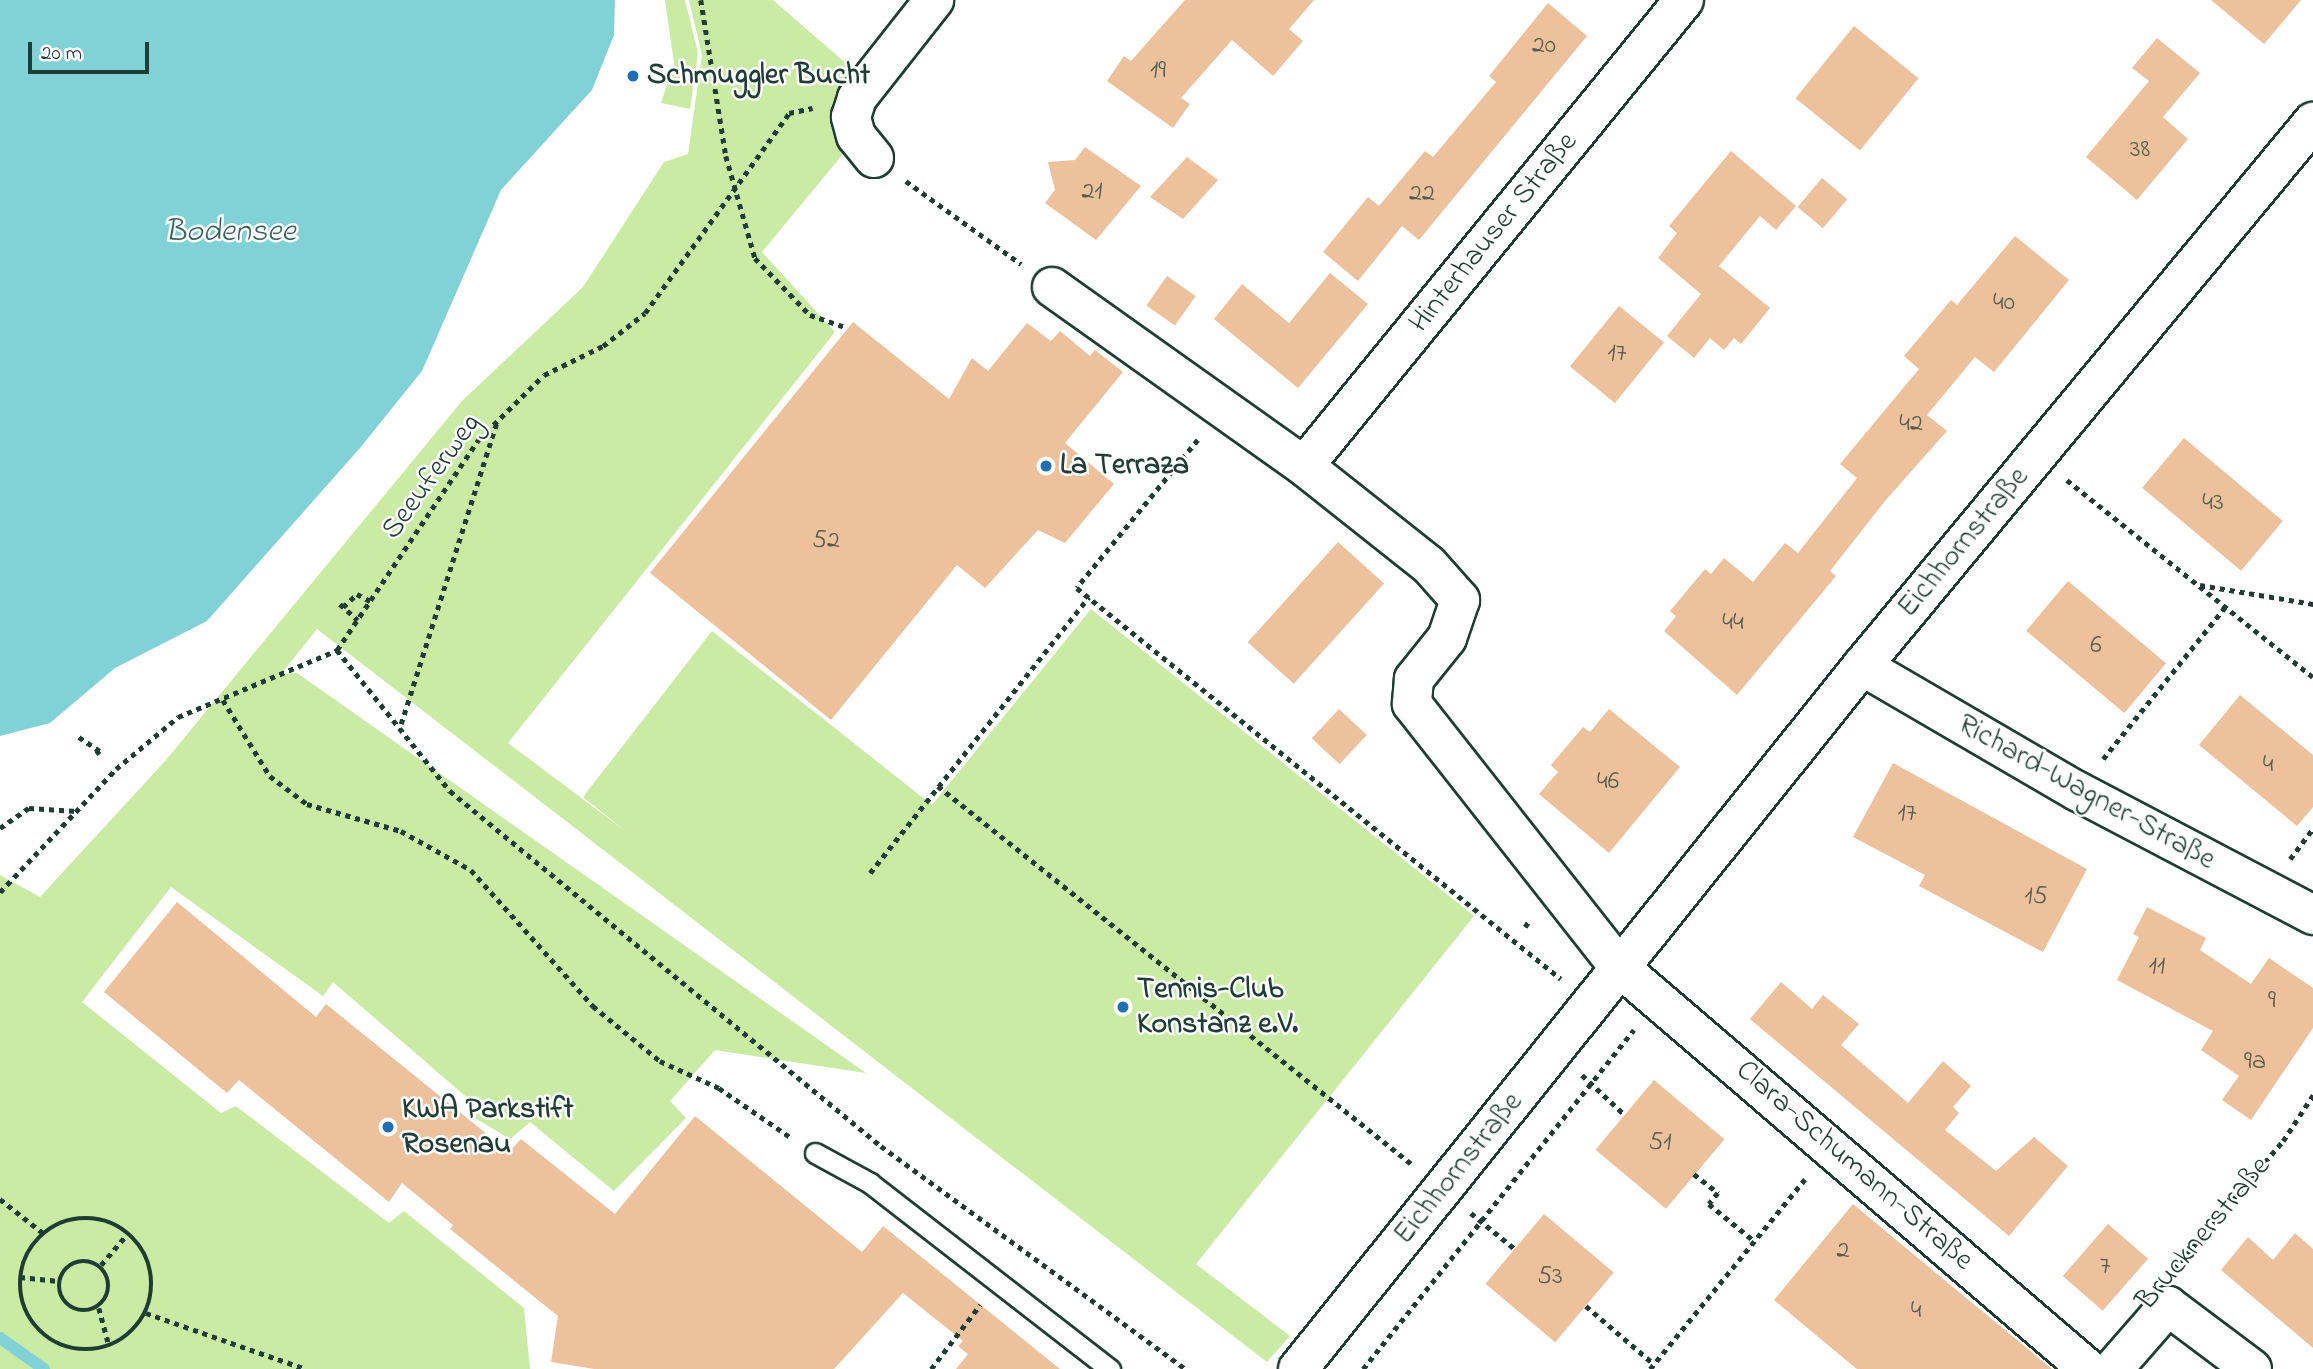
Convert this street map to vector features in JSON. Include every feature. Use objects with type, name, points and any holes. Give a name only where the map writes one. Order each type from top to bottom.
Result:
[{"type":"street","points":[[874,158],[856,136],[851,117],[857,98],[934,0]]},
{"type":"street","name":"Hinterhauser Straße","points":[[1304,466],[1684,0]]},
{"type":"street","name":"Eichhornstraße","points":[[1298,1369],[1555,1052],[1618,966],[1862,666],[2036,456],[2307,142]]},
{"type":"street","points":[[1052,287],[1304,466],[1429,565],[1460,600],[1447,638],[1414,678],[1412,704],[1618,966]]},
{"type":"street","name":"Richard-Wagner-Straße","points":[[1862,666],[2077,791],[2313,915]]},
{"type":"street","name":"Clara-Schumann-Straße","points":[[1618,966],[1833,1146],[2089,1369]]},
{"type":"street","name":"Brucknerstraße","points":[[2089,1369],[2162,1283]]},
{"type":"street","points":[[2113,1369],[2168,1306],[2252,1369]]},
{"type":"lane","points":[[814,1153],[870,1183],[1110,1369]]},
{"type":"path","points":[[701,0],[735,189],[755,258],[810,315],[844,327]]},
{"type":"path","name":"Seeuferweg","points":[[337,650],[479,439],[544,375],[603,346],[645,313],[789,113],[857,98]]},
{"type":"path","points":[[874,158],[1052,287]]},
{"type":"path","points":[[1222,410],[1077,588],[1567,984]]},
{"type":"path","points":[[401,725],[498,420]]},
{"type":"path","points":[[2036,456],[2313,677]]},
{"type":"path","points":[[2198,585],[2313,604]]},
{"type":"path","points":[[358,620],[341,605],[357,594],[370,601]]},
{"type":"path","points":[[870,873],[1089,597]]},
{"type":"path","points":[[2077,791],[2225,607]]},
{"type":"path","points":[[0,892],[77,811],[178,717],[337,650],[401,725],[450,791],[870,1138],[1186,1369]]},
{"type":"path","points":[[223,700],[270,776],[307,804],[401,831],[471,870],[593,1006],[660,1061],[719,1088],[814,1153]]},
{"type":"path","points":[[79,737],[100,751],[96,754]]},
{"type":"path","points":[[938,786],[1443,1188],[1515,1249]]},
{"type":"path","points":[[0,828],[29,808],[77,811]]},
{"type":"path","points":[[1363,1369],[1595,1085],[1635,1029],[1618,966]]},
{"type":"path","points":[[1555,1052],[1595,1085],[1625,1115]]},
{"type":"path","name":"Brucknerstraße","points":[[2162,1283],[2283,1141],[2313,1095]]},
{"type":"path","points":[[1650,1369],[1753,1240],[1833,1146]]},
{"type":"path","points":[[1694,1174],[1718,1193],[1709,1204],[1753,1240]]},
{"type":"path","points":[[0,1199],[43,1233]]},
{"type":"path","points":[[76,1218],[110,1222],[129,1233],[152,1274],[146,1313],[130,1334],[108,1346],[69,1348],[48,1338],[26,1311],[20,1277],[43,1233],[76,1218]]},
{"type":"path","points":[[101,1265],[129,1233]]},
{"type":"path","points":[[99,1308],[71,1308],[59,1281],[65,1268],[79,1260],[101,1265],[111,1284],[99,1308],[108,1346]]},
{"type":"path","points":[[20,1277],[59,1281]]},
{"type":"path","points":[[931,1369],[985,1299]]},
{"type":"path","points":[[1586,1306],[1654,1364]]},
{"type":"path","points":[[146,1313],[306,1369]]},
{"type":"green space","points":[[665,0],[685,0],[698,53],[690,109],[661,103],[674,63]]},
{"type":"green space","points":[[689,0],[773,0],[856,72],[843,154],[762,252],[835,332],[508,743],[628,833],[583,797],[712,631],[932,805],[1091,609],[1474,916],[1196,1264],[1290,1336],[1267,1362],[317,629],[281,674],[297,673],[866,1073],[715,1050],[670,1101],[686,1118],[614,1191],[530,1122],[510,1139],[475,1118],[478,1107],[333,982],[323,996],[171,887],[82,1002],[221,1113],[236,1106],[389,1223],[404,1211],[524,1308],[530,1369],[0,1369],[0,875],[40,897],[166,760],[462,401],[583,287],[664,162],[688,154],[702,55]]},
{"type":"water","name":"Bodensee","points":[[0,0],[615,0],[614,35],[592,90],[501,190],[422,371],[360,448],[207,621],[115,668],[50,723],[0,736]]},
{"type":"building","points":[[1185,0],[1314,0],[1289,29],[1303,41],[1273,76],[1232,40],[1181,98],[1190,104],[1173,128],[1107,81],[1124,56],[1131,61]]},
{"type":"building","points":[[2211,0],[2301,0],[2264,44]]},
{"type":"building","points":[[1548,3],[1587,36],[1419,240],[1402,226],[1358,281],[1323,252],[1368,197],[1379,206],[1425,151],[1433,157],[1496,82],[1489,76]]},
{"type":"building","points":[[1854,26],[1919,78],[1860,151],[1795,98]]},
{"type":"building","points":[[2157,38],[2200,73],[2163,117],[2188,139],[2137,200],[2086,157],[2149,81],[2132,68]]},
{"type":"building","points":[[1085,147],[1141,186],[1096,240],[1045,203],[1055,190],[1048,162],[1075,160]]},
{"type":"building","points":[[1731,151],[1796,206],[1776,230],[1760,216],[1719,266],[1770,308],[1741,344],[1734,338],[1724,350],[1710,338],[1694,358],[1667,336],[1701,294],[1658,258],[1677,233],[1669,226]]},
{"type":"building","points":[[1187,157],[1218,180],[1183,219],[1150,197]]},
{"type":"building","points":[[1822,178],[1847,199],[1823,228],[1798,207]]},
{"type":"building","points":[[2015,236],[2069,280],[1994,372],[1975,357],[1927,415],[1947,431],[1885,501],[1830,571],[1836,576],[1737,695],[1664,631],[1676,616],[1670,611],[1705,569],[1711,574],[1724,558],[1753,582],[1785,543],[1798,553],[1857,478],[1840,464],[1919,369],[1904,356],[1951,300],[1957,305]]},
{"type":"building","points":[[1330,273],[1368,304],[1298,388],[1214,319],[1242,284],[1289,323]]},
{"type":"building","points":[[1167,276],[1196,296],[1175,326],[1146,305]]},
{"type":"building","points":[[1619,306],[1664,343],[1615,403],[1570,367]]},
{"type":"building","points":[[853,322],[949,399],[972,358],[988,371],[1027,323],[1051,341],[1060,331],[1090,356],[1095,350],[1123,372],[1065,443],[1114,484],[1065,543],[1038,530],[985,588],[957,565],[831,720],[650,573]]},
{"type":"building","points":[[2184,438],[2283,521],[2241,571],[2142,488]]},
{"type":"building","points":[[1338,542],[1384,583],[1294,684],[1248,642]]},
{"type":"building","points":[[2068,581],[2166,663],[2124,713],[2026,631]]},
{"type":"building","points":[[2240,695],[2313,755],[2313,807],[2297,826],[2199,745]]},
{"type":"building","points":[[1339,709],[1367,735],[1340,764],[1312,738]]},
{"type":"building","points":[[1609,709],[1680,767],[1609,853],[1539,794],[1558,772],[1551,765],[1583,727],[1590,732]]},
{"type":"building","points":[[1893,763],[2087,869],[2043,952],[1919,886],[1925,875],[1853,837]]},
{"type":"building","name":"KWA Parkstift Rosenau","points":[[177,902],[316,1017],[326,1004],[509,1152],[521,1139],[615,1214],[695,1116],[862,1252],[883,1226],[1060,1369],[956,1369],[968,1354],[958,1346],[963,1341],[903,1293],[834,1369],[594,1369],[551,1362],[558,1316],[450,1229],[453,1225],[402,1183],[389,1202],[239,1080],[227,1093],[104,992]]},
{"type":"building","points":[[2147,907],[2206,938],[2200,950],[2251,984],[2269,958],[2313,988],[2313,1028],[2251,1120],[2222,1100],[2239,1076],[2201,1050],[2213,1031],[2117,980],[2139,937],[2133,934]]},
{"type":"building","points":[[1781,982],[1812,1009],[1823,995],[1859,1024],[1841,1045],[1908,1103],[1943,1061],[1971,1086],[1953,1107],[1959,1113],[1945,1130],[1996,1171],[2034,1137],[2068,1166],[2009,1236],[1750,1019]]},
{"type":"building","points":[[1654,1080],[1724,1139],[1666,1209],[1596,1150]]},
{"type":"building","points":[[1853,1204],[2052,1369],[1857,1369],[1823,1341],[1774,1300]]},
{"type":"building","points":[[1544,1214],[1614,1272],[1555,1342],[1486,1284]]},
{"type":"building","points":[[2108,1224],[2148,1259],[2103,1311],[2063,1276]]},
{"type":"building","points":[[2295,1233],[2313,1249],[2313,1348],[2221,1270],[2248,1237],[2273,1260]]},
{"type":"waterway","points":[[0,1338],[44,1369]]},
{"type":"place","name":"Schmuggler Bucht","points":[[633,76]]},
{"type":"place","name":"La Terraza","points":[[1046,466]]},
{"type":"place","name":"Tennis-Club Konstanz e.V.","points":[[1123,1007]]},
{"type":"place","name":"KWA Parkstift Rosenau","points":[[388,1127]]}]
